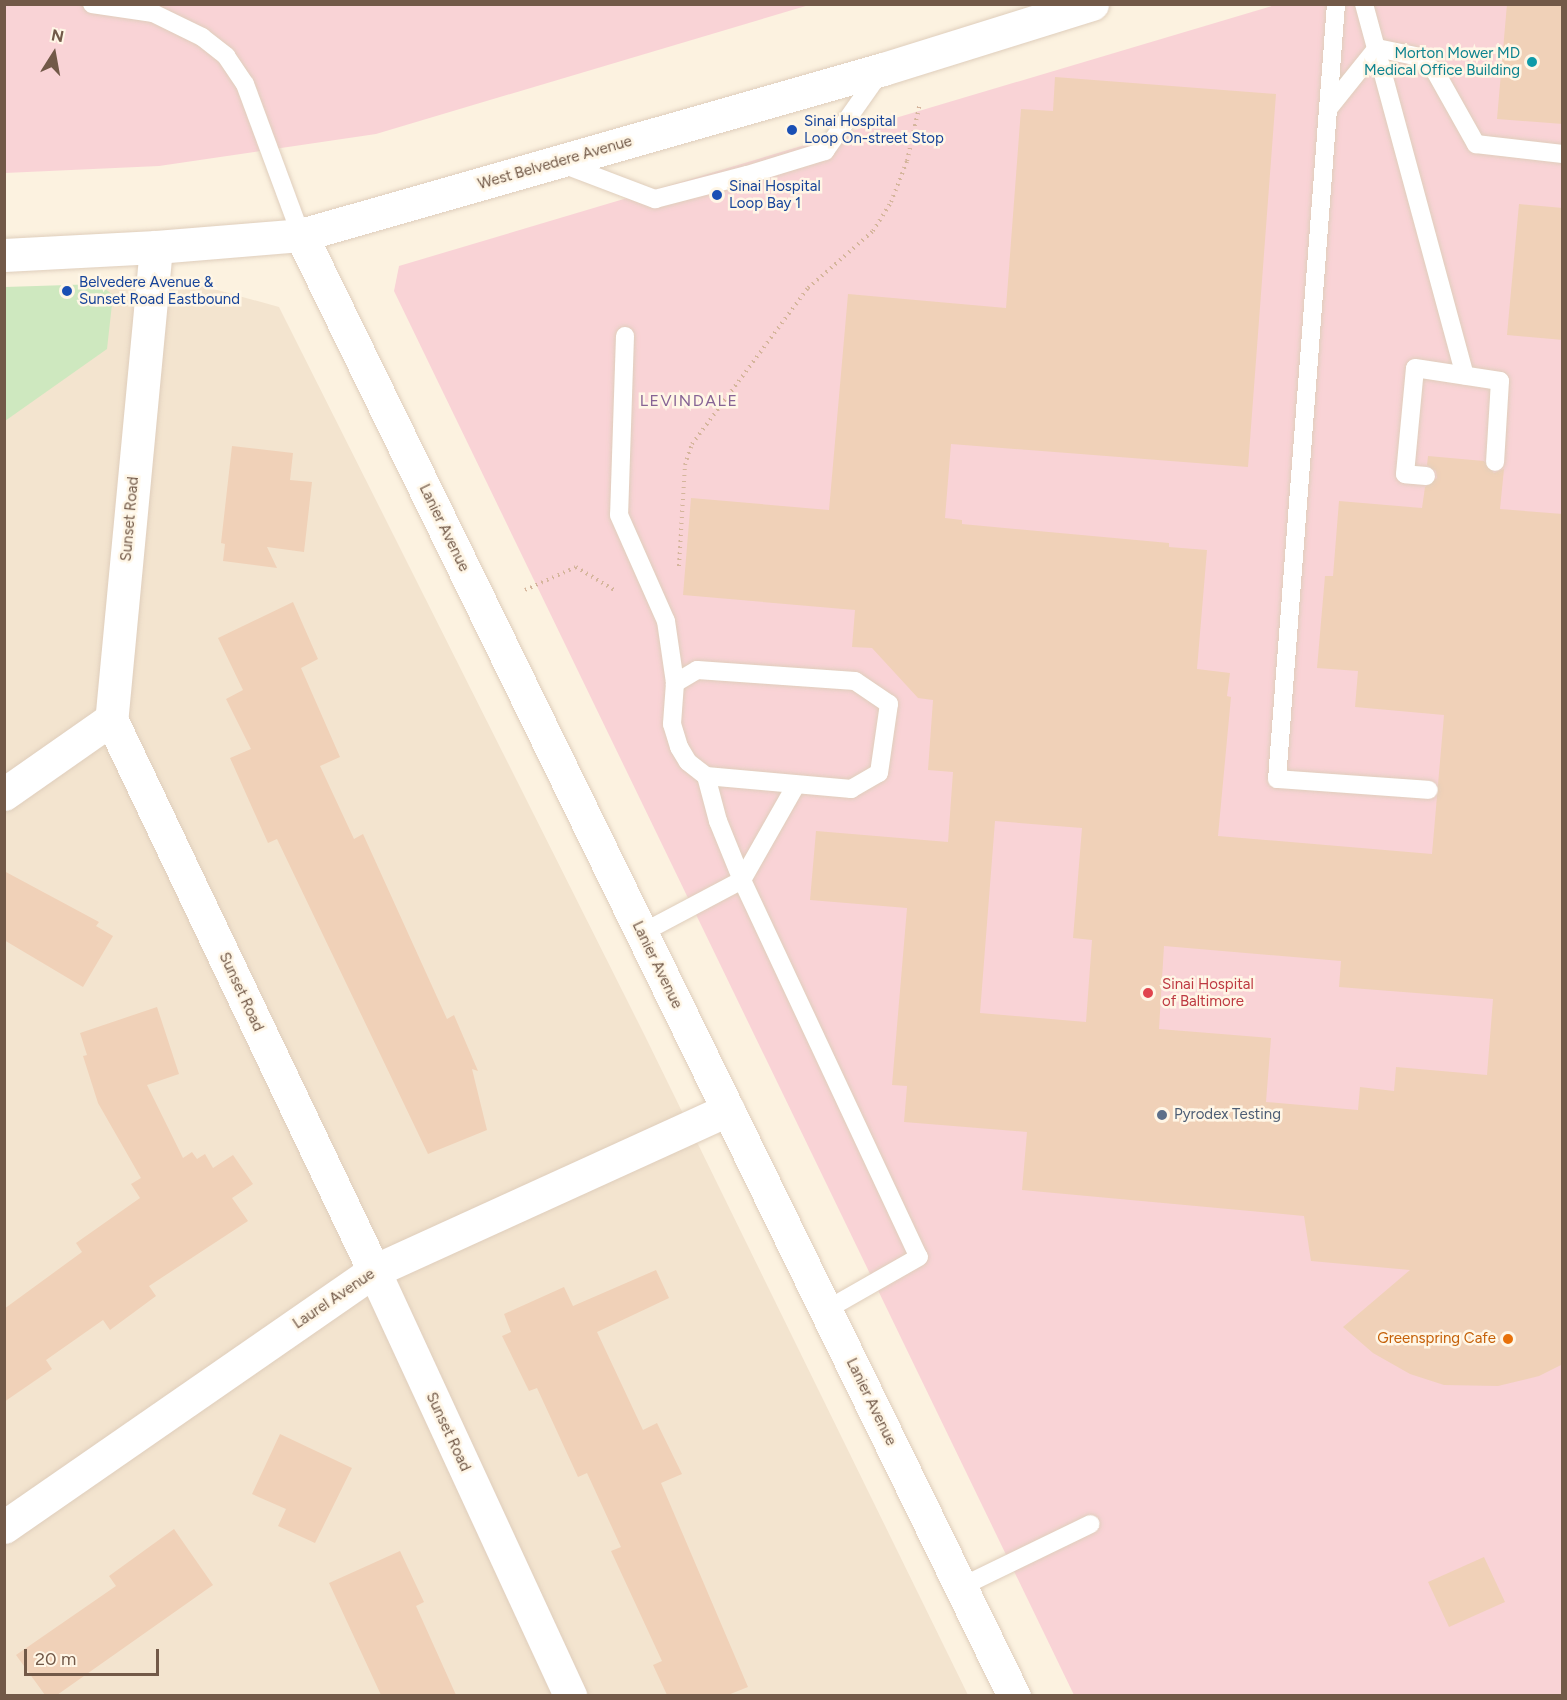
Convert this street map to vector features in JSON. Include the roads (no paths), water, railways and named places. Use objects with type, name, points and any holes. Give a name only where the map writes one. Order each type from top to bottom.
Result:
[{"type":"street","name":"West Belvedere Avenue","points":[[4,255],[156,248],[301,235],[883,69],[1092,4]]},
{"type":"street","name":"Lanier Avenue","points":[[301,235],[1014,1695]]},
{"type":"street","name":"Sunset Road","points":[[156,248],[111,719],[374,1271],[570,1695]]},
{"type":"street","points":[[4,794],[111,719]]},
{"type":"street","name":"Laurel Avenue","points":[[4,1527],[374,1271],[728,1110]]},
{"type":"lane","points":[[93,4],[153,13],[202,37],[226,56],[245,84],[301,235]]},
{"type":"lane","points":[[1336,4],[1277,779],[1429,790]]},
{"type":"lane","points":[[1364,4],[1466,376]]},
{"type":"lane","points":[[1328,109],[1377,48]]},
{"type":"lane","points":[[1377,48],[1414,56],[1435,71],[1476,144],[1563,154]]},
{"type":"lane","points":[[559,162],[655,199],[747,175],[825,151],[883,69]]},
{"type":"lane","points":[[625,336],[619,516],[666,621],[675,683],[672,723],[679,747],[688,762],[706,776],[851,789],[879,773],[889,704],[855,681],[697,670],[675,683]]},
{"type":"lane","points":[[1426,476],[1405,474],[1415,368],[1500,381],[1495,462]]},
{"type":"lane","points":[[706,776],[718,821],[742,880],[919,1257],[826,1310]]},
{"type":"lane","points":[[642,933],[742,880],[795,785]]},
{"type":"lane","points":[[961,1587],[1091,1524]]},
{"type":"place","name":"Morton Mower MD Medical Office Building","points":[[1532,62]]},
{"type":"place","name":"Sinai Hospital Loop On-street Stop","points":[[792,130]]},
{"type":"place","name":"Sinai Hospital Loop Bay 1","points":[[717,195]]},
{"type":"place","name":"Belvedere Avenue & Sunset Road Eastbound","points":[[67,291]]},
{"type":"place","name":"Sinai Hospital of Baltimore","points":[[1148,993]]},
{"type":"place","name":"Pyrodex Testing","points":[[1162,1115]]},
{"type":"place","name":"Greenspring Cafe","points":[[1508,1339]]},
{"type":"district","name":"LEVINDALE","points":[[689,401]]}]
